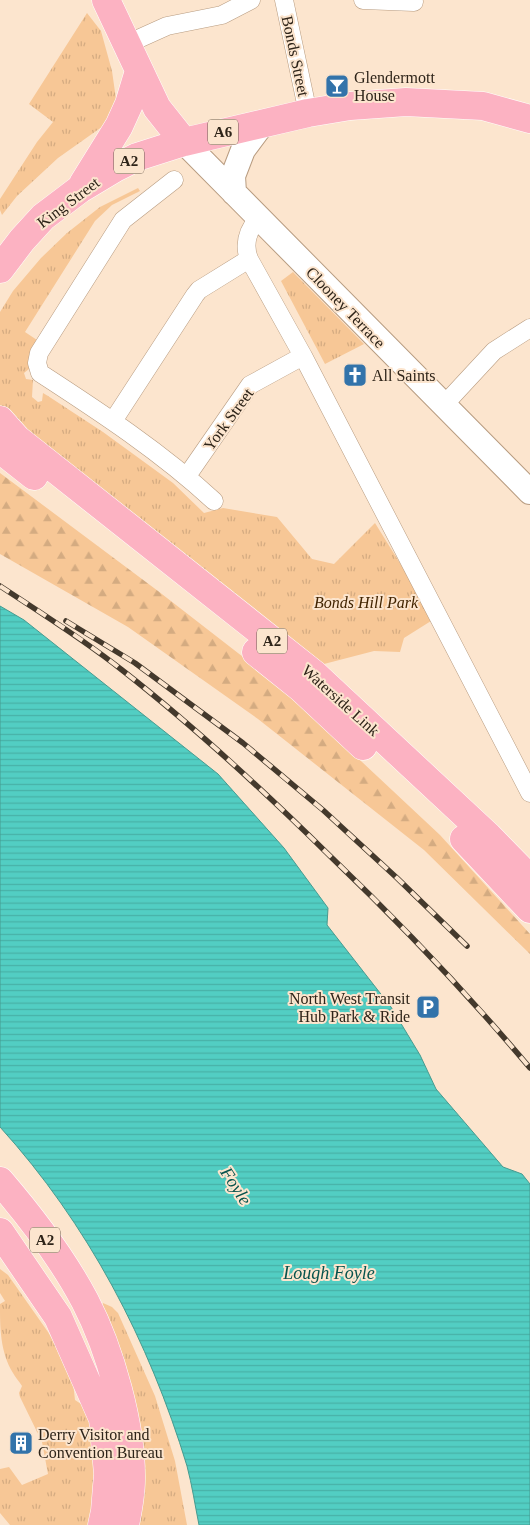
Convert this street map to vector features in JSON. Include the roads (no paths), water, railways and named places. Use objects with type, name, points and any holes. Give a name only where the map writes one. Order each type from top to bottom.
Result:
[{"type":"highway","points":[[106,0],[157,108],[184,142]]},
{"type":"highway","points":[[80,189],[119,126],[139,71]]},
{"type":"highway","name":"A6","points":[[184,142],[308,113],[350,106],[406,102],[483,106],[530,119]]},
{"type":"highway","name":"King Street","points":[[0,269],[22,240],[43,217],[80,189],[137,157],[184,142]]},
{"type":"highway","name":"Waterside Link","points":[[0,420],[17,439],[314,674],[488,836],[530,880]]},
{"type":"highway","name":"Waterside Link","points":[[0,452],[5,453],[301,688],[476,850],[530,909]]},
{"type":"highway","name":"A2","points":[[0,1181],[15,1198],[69,1274],[86,1303],[108,1358],[122,1409],[130,1459],[130,1499],[125,1525]]},
{"type":"highway","name":"A2","points":[[0,1232],[58,1317],[103,1419],[108,1474],[106,1511],[102,1525]]},
{"type":"main road","points":[[234,193],[234,176],[243,150],[263,123]]},
{"type":"main road","name":"Clooney Terrace","points":[[184,142],[530,492]]},
{"type":"street","name":"Bonds Street","points":[[284,0],[308,113]]},
{"type":"street","points":[[363,0],[414,2]]},
{"type":"street","points":[[127,44],[167,26],[222,15],[245,1]]},
{"type":"street","points":[[174,180],[123,220],[39,353],[37,363],[40,373],[113,420],[187,476],[214,501]]},
{"type":"street","points":[[259,217],[252,225],[248,235],[246,245],[249,259],[302,356],[530,793]]},
{"type":"street","points":[[113,420],[199,290],[249,259]]},
{"type":"street","points":[[443,406],[494,351],[530,328]]},
{"type":"street","name":"York Street","points":[[187,476],[250,385],[302,356]]},
{"type":"water","name":"Lough Foyle","points":[[0,606],[24,620],[218,774],[284,848],[328,908],[327,925],[391,1007],[420,1055],[436,1089],[503,1167],[522,1174],[530,1184],[530,1525],[199,1525],[187,1466],[172,1420],[134,1329],[88,1244],[61,1203],[32,1164],[0,1127]]},
{"type":"railway","points":[[0,586],[62,626],[107,659],[176,714],[229,760],[356,881],[407,933],[482,1013],[530,1068]]},
{"type":"railway","points":[[66,621],[135,663],[243,743],[323,810],[467,946]]},
{"type":"place","name":"Glendermott House","points":[[337,86]]},
{"type":"place","name":"All Saints","points":[[355,375]]},
{"type":"place","name":"North West Transit Hub Park & Ride","points":[[428,1007]]},
{"type":"place","name":"Derry Visitor and Convention Bureau","points":[[21,1443]]},
{"type":"park label","name":"Bonds Hill Park","points":[[366,602]]},
{"type":"water label","name":"Foyle","points":[[236,1186]]}]
